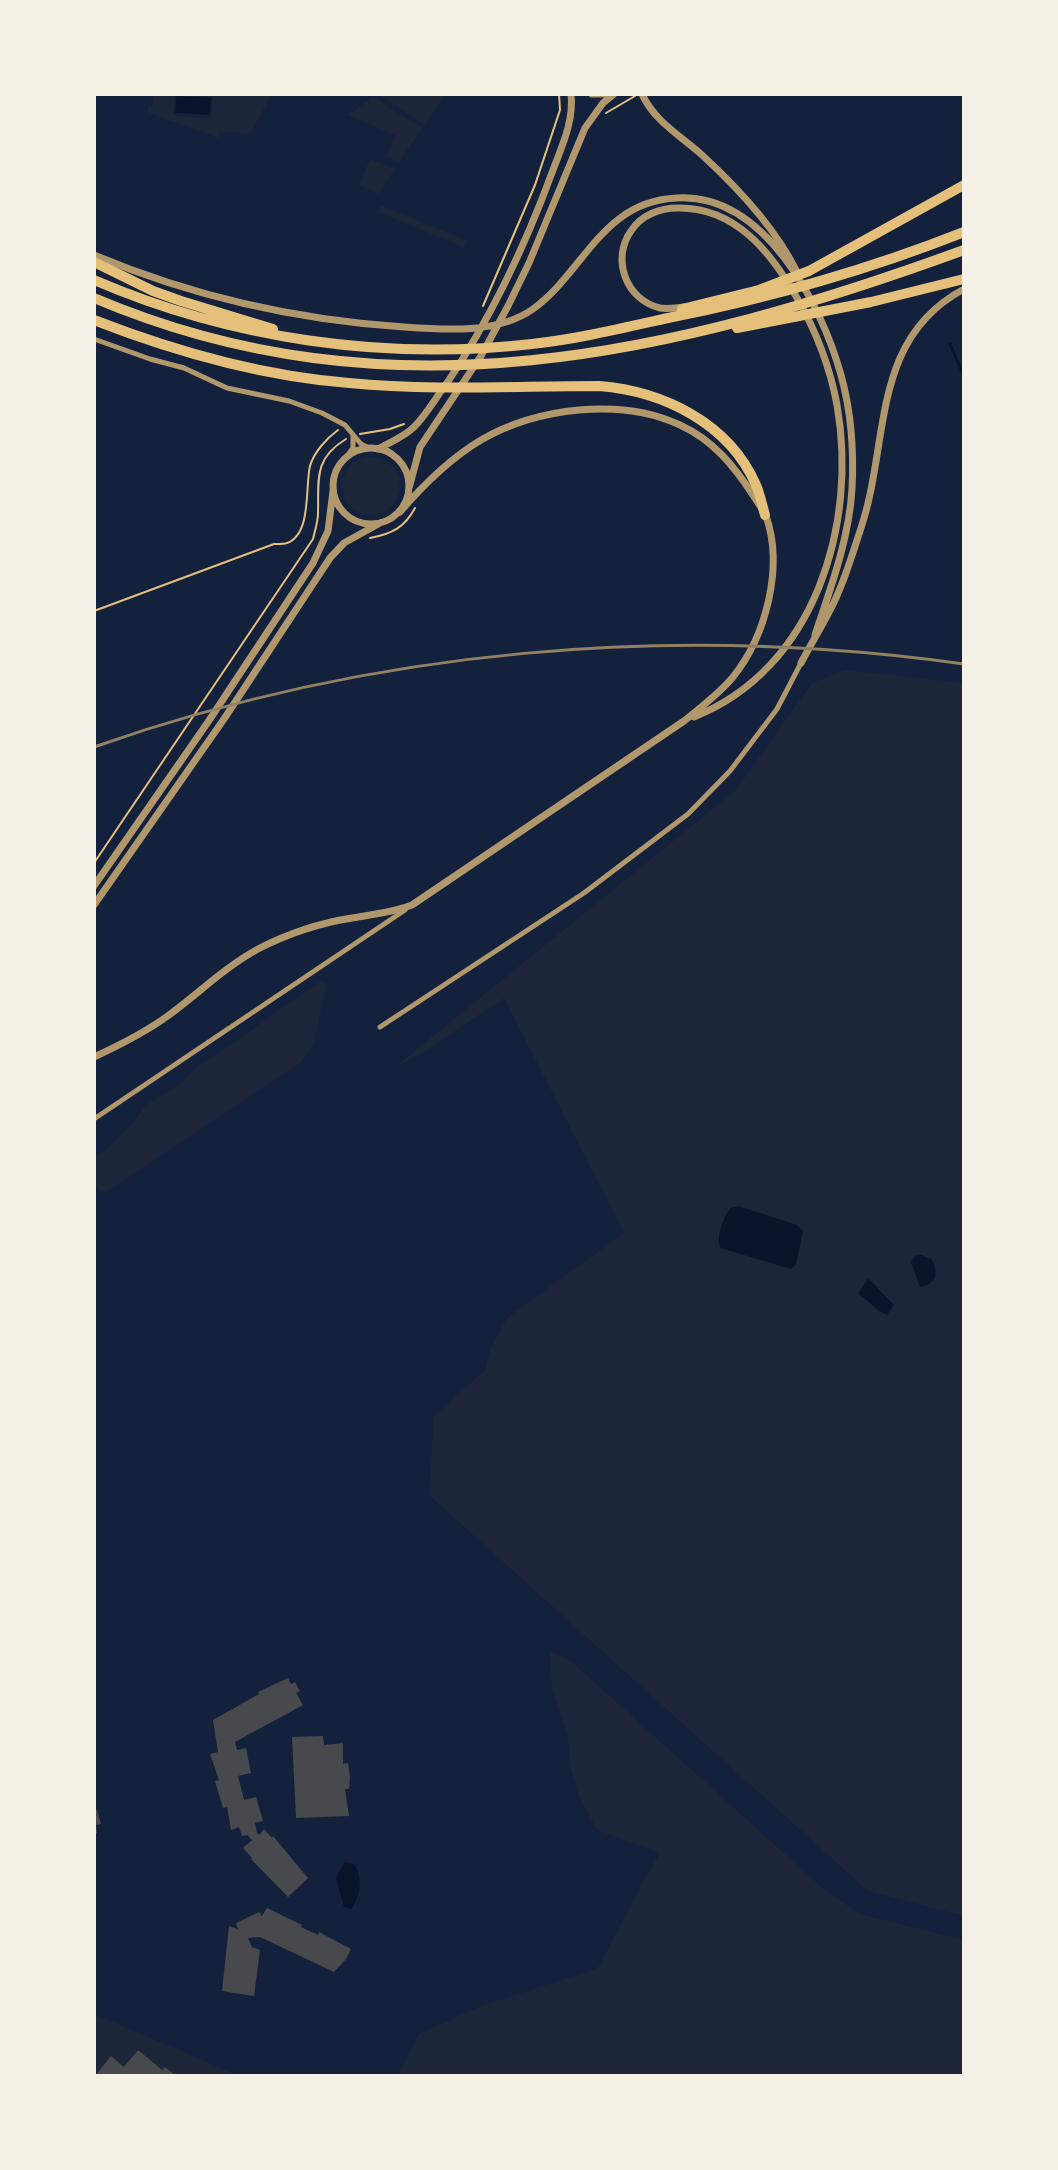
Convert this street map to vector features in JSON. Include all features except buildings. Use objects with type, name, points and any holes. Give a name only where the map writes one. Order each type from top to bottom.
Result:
[{"type":"highway","points":[[660,320],[669,312],[759,290],[809,271],[964,185]]},
{"type":"highway","points":[[94,280],[195,316],[293,339],[411,350],[447,350],[564,340],[716,309],[879,263],[964,232]]},
{"type":"highway","points":[[94,298],[186,332],[268,351],[335,361],[437,367],[521,362],[602,352],[703,331],[838,293],[964,250]]},
{"type":"highway","points":[[94,262],[153,291],[205,310],[275,329],[293,339]]},
{"type":"highway","points":[[703,331],[727,330],[839,309],[964,279]]},
{"type":"highway","points":[[94,305],[107,311],[126,312]]},
{"type":"highway","points":[[94,320],[152,342],[215,360],[313,379],[412,387],[599,386],[619,387],[650,395],[687,411],[727,443],[757,486],[765,515]]},
{"type":"street","points":[[347,456],[374,449],[410,431],[464,357],[516,259],[546,190],[571,117],[571,94]]},
{"type":"street","points":[[592,94],[612,94]]},
{"type":"street","points":[[400,512],[405,505],[420,447],[481,356],[535,249],[585,128],[612,94]]},
{"type":"street","points":[[641,94],[653,113],[699,152],[746,199],[809,297],[841,376],[851,438],[851,505],[843,545],[815,635]]},
{"type":"street","points":[[94,255],[173,285],[256,308],[319,319],[445,329],[491,325],[528,313],[560,284],[609,226],[633,210],[665,199],[707,200],[729,208],[757,228],[786,258]]},
{"type":"street","points":[[684,721],[715,709],[751,682],[795,634],[810,609],[826,569],[837,525],[842,476],[834,392],[816,336],[794,292],[774,263],[743,229],[717,214],[680,208],[664,209],[648,215],[636,225],[624,245],[622,268],[627,282],[644,300],[658,307],[695,306]]},
{"type":"street","points":[[380,1027],[584,893],[688,814],[730,771],[777,709],[829,613],[861,528],[894,371],[907,341],[927,316],[964,289]]},
{"type":"street","points":[[94,339],[184,368],[227,388],[289,401],[322,413],[345,425],[361,444],[386,452],[401,463],[409,488]]},
{"type":"street","points":[[94,905],[224,719],[337,549],[394,517],[430,477],[467,448],[498,431],[543,416],[600,409],[653,416],[681,425],[708,442],[729,461],[765,515],[773,563],[768,602],[744,662],[718,693],[684,721],[94,1119]]},
{"type":"street","points":[[94,886],[313,563],[328,531],[334,475],[353,448],[353,434]]},
{"type":"street","points":[[333,491],[341,510],[349,518],[369,525],[380,523]]},
{"type":"street","points":[[94,1057],[159,1022],[223,971],[260,948],[316,926],[412,905]]},
{"type":"path","points":[[480,314],[535,185],[560,110],[559,94]]},
{"type":"path","points":[[605,114],[641,94]]},
{"type":"path","points":[[94,611],[274,544],[286,544],[296,537],[303,523],[311,462],[334,432],[345,425]]},
{"type":"path","points":[[366,539],[388,534],[401,527],[417,505]]},
{"type":"path","points":[[94,863],[313,539],[316,528],[328,531]]},
{"type":"shaded area","points":[[154,94],[174,94],[173,115],[211,118],[213,96],[188,94],[272,94],[250,134],[219,133],[219,138],[147,112],[149,105],[153,106]]},
{"type":"shaded area","points":[[378,94],[445,94],[425,125]]},
{"type":"shaded area","points":[[176,96],[211,98],[210,115],[175,113]]},
{"type":"shaded area","points":[[373,97],[422,128],[399,162],[386,157],[395,135],[348,115]]},
{"type":"shaded area","points":[[370,159],[395,169],[378,194],[359,185]]},
{"type":"shaded area","points":[[381,205],[468,241],[465,248],[379,212]]},
{"type":"shaded area","points":[[371,457],[392,465],[400,486],[392,507],[371,515],[350,507],[342,486],[350,465]]},
{"type":"shaded area","points":[[845,670],[964,683],[964,1916],[868,1891],[429,1495],[434,1416],[485,1370],[490,1349],[507,1318],[624,1233],[504,998],[419,1055],[395,1067],[736,790],[812,683]]},
{"type":"shaded area","points":[[322,980],[327,983],[313,1045],[300,1063],[108,1191],[100,1191],[94,1184],[94,1158],[134,1122],[145,1106]]},
{"type":"shaded area","points":[[738,1206],[797,1225],[803,1231],[796,1264],[791,1269],[720,1248],[723,1222],[730,1208]]},
{"type":"shaded area","points":[[915,1256],[931,1259],[936,1273],[930,1284],[920,1287],[911,1262]]},
{"type":"shaded area","points":[[869,1279],[894,1305],[887,1315],[858,1293]]},
{"type":"shaded area","points":[[550,1651],[572,1662],[826,1891],[860,1914],[964,1940],[964,2076],[397,2076],[419,2034],[481,2006],[598,1968],[660,1853],[597,1830],[578,1794],[570,1764],[568,1738],[552,1689]]},
{"type":"shaded area","points":[[345,1862],[354,1864],[360,1881],[359,1893],[351,1909],[344,1907],[336,1878]]},
{"type":"shaded area","points":[[94,2014],[240,2076],[94,2076]]},
{"type":"waterway","points":[[950,344],[964,376]]},
{"type":"railway","points":[[94,747],[199,714],[306,687],[415,667],[524,653],[634,646],[744,646],[854,652],[964,664]]}]
